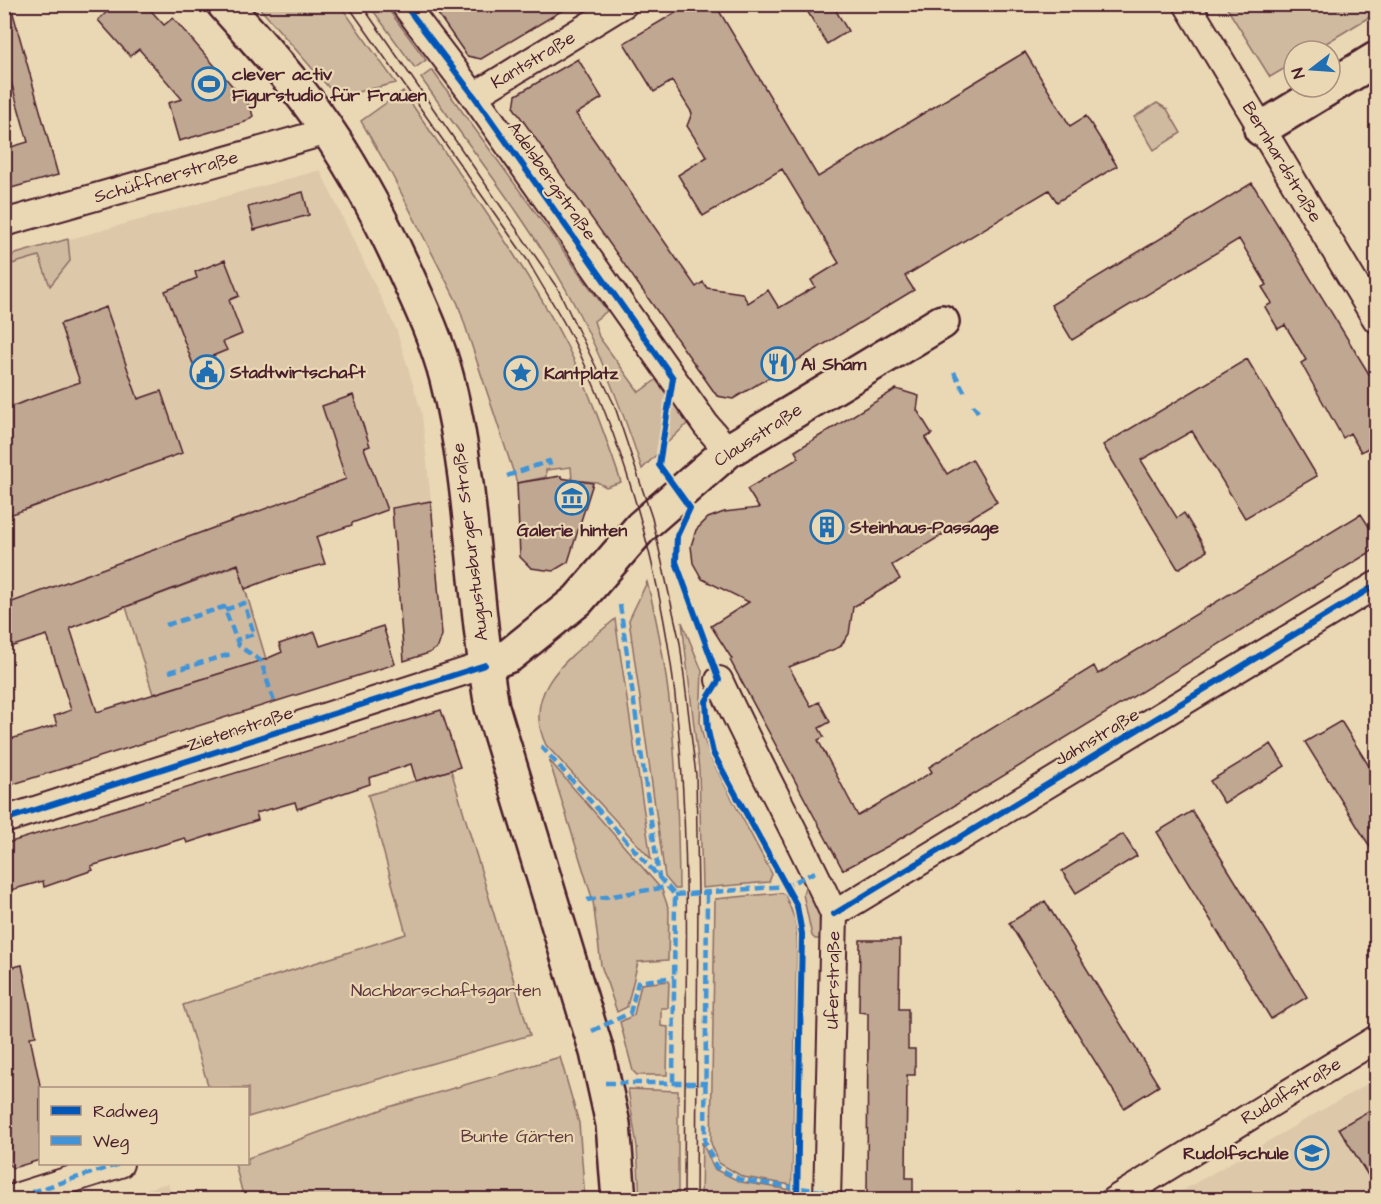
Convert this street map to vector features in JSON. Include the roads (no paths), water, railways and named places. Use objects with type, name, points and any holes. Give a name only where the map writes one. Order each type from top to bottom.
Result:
[{"type":"main road","name":"Augustusburger Straße","points":[[224,4],[279,67],[328,131],[385,227],[430,325],[447,378],[456,424],[484,665],[505,755],[600,1062],[616,1148],[619,1200]]},
{"type":"main road","points":[[1261,129],[1377,59]]},
{"type":"main road","name":"Clausstraße","points":[[484,665],[510,655],[578,600],[641,527],[728,451],[942,322]]},
{"type":"street","name":"Adelsbergstraße","points":[[404,4],[474,96],[705,425],[728,451]]},
{"type":"street","name":"Kantstraße","points":[[474,96],[624,4]]},
{"type":"street","name":"Bernhardstraße","points":[[1186,4],[1377,320]]},
{"type":"street","name":"Schüffnerstraße","points":[[4,223],[328,131]]},
{"type":"street","name":"Jahnstraße","points":[[834,914],[1377,585]]},
{"type":"street","name":"Zietenstraße","points":[[4,820],[484,665]]},
{"type":"street","name":"Uferstraße","points":[[719,680],[754,757],[815,872],[834,914],[827,1200]]},
{"type":"street","name":"Rudolfstraße","points":[[1114,1200],[1377,1039]]},
{"type":"street","points":[[6,1200],[117,1165]]},
{"type":"tram line","points":[[347,4],[528,261],[562,319],[599,397],[644,530],[672,668],[682,774],[686,896],[684,1200]]},
{"type":"tram line","points":[[361,4],[558,289],[614,404],[652,518],[680,643],[696,775],[698,894],[696,1200]]},
{"type":"place","name":"clever activ Figurstudio für Frauen","points":[[209,84]]},
{"type":"place","name":"Al Sham","points":[[778,364]]},
{"type":"place","name":"Stadtwirtschaft","points":[[207,372]]},
{"type":"place","name":"Kantplatz","points":[[521,373]]},
{"type":"place","name":"Galerie hinten","points":[[572,498]]},
{"type":"place","name":"Steinhaus-Passage","points":[[827,527]]},
{"type":"place","name":"Rudolfschule","points":[[1312,1153]]},
{"type":"park label","name":"Nachbarschaftsgarten","points":[[446,990]]},
{"type":"park label","name":"Bunte Gärten","points":[[517,1136]]}]
